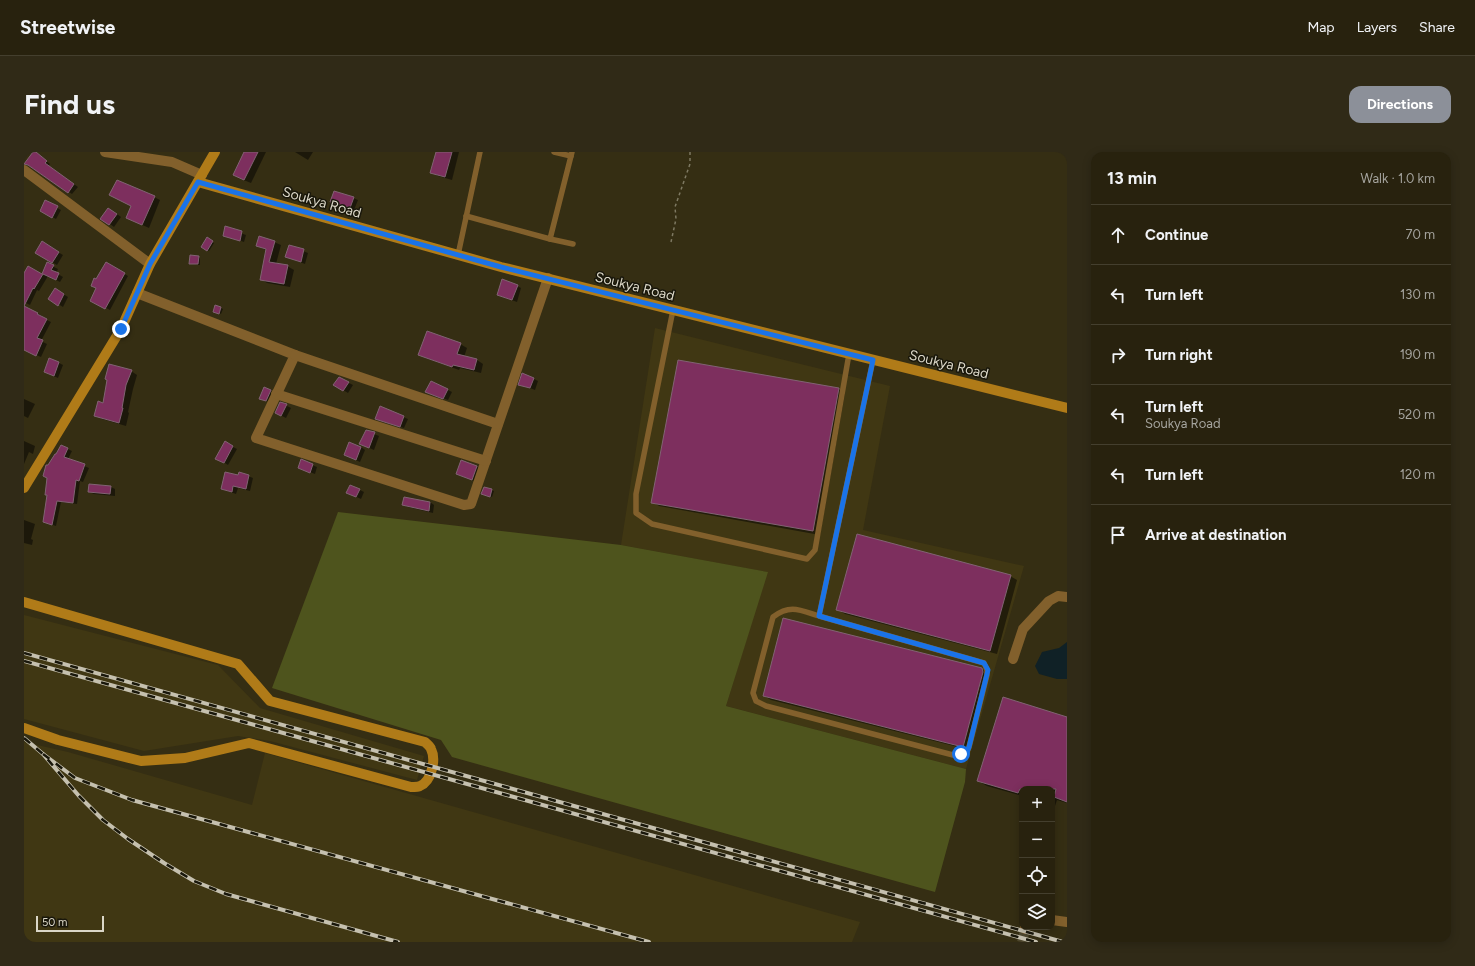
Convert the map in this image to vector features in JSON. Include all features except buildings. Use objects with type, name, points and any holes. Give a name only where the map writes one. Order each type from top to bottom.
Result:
[{"type":"main road","points":[[24,488],[121,329],[150,264],[215,152]]},
{"type":"main road","name":"Soukya Road","points":[[200,178],[458,255],[1067,408]]},
{"type":"main road","points":[[24,602],[238,664],[270,701],[425,742],[431,748],[433,756],[431,775],[421,786],[411,787],[249,743],[186,758],[141,761],[58,740],[24,728]]},
{"type":"street","points":[[105,152],[172,162],[200,178]]},
{"type":"street","points":[[24,170],[150,264]]},
{"type":"street","points":[[294,354],[256,438],[464,505],[471,504],[548,278]]},
{"type":"street","points":[[137,293],[294,354],[498,424]]},
{"type":"street","points":[[276,394],[486,461]]},
{"type":"street","points":[[1013,659],[1023,630],[1049,601],[1058,596],[1067,597]]},
{"type":"street","points":[[1055,920],[1067,922]]},
{"type":"lane","points":[[458,255],[480,152]]},
{"type":"lane","points":[[550,239],[571,154],[554,152]]},
{"type":"lane","points":[[466,216],[573,244]]},
{"type":"lane","points":[[673,310],[636,494],[636,513],[652,524],[807,559],[815,550],[848,354]]},
{"type":"lane","points":[[819,616],[873,360]]},
{"type":"lane","points":[[790,609],[819,616],[984,663],[988,670],[967,752],[953,755],[766,706],[756,701],[753,693],[754,683],[773,617],[782,610],[790,609]]},
{"type":"path","points":[[671,242],[676,219],[675,207],[690,164],[690,152]]},
{"type":"shaded area","points":[[655,328],[890,386],[863,530],[1024,566],[966,769],[726,706],[767,572],[621,545]]},
{"type":"shaded area","points":[[24,615],[218,665],[260,708],[424,756],[417,780],[270,741],[238,736],[144,751],[24,719]]},
{"type":"shaded area","points":[[1067,642],[1067,679],[1057,679],[1039,674],[1035,666],[1042,652],[1059,648]]},
{"type":"shaded area","points":[[24,742],[68,752],[252,805],[265,753],[860,922],[852,942],[24,942]]},
{"type":"green space","points":[[338,512],[621,545],[768,572],[726,706],[966,769],[965,782],[935,892],[452,757],[441,740],[272,688]]},
{"type":"tunnel","points":[[1022,942],[1025,930]]},
{"type":"railway","points":[[24,653],[1063,942]]},
{"type":"railway","points":[[24,661],[1036,942]]},
{"type":"railway","points":[[24,738],[43,754],[79,796],[103,820],[128,839],[194,881],[226,894],[398,942]]},
{"type":"railway","points":[[43,754],[75,778],[132,800],[649,942]]},
{"type":"route","points":[[121,329],[150,264],[198,182],[501,267],[873,360],[819,616],[984,663],[988,670],[969,747],[967,752],[961,754]]}]
